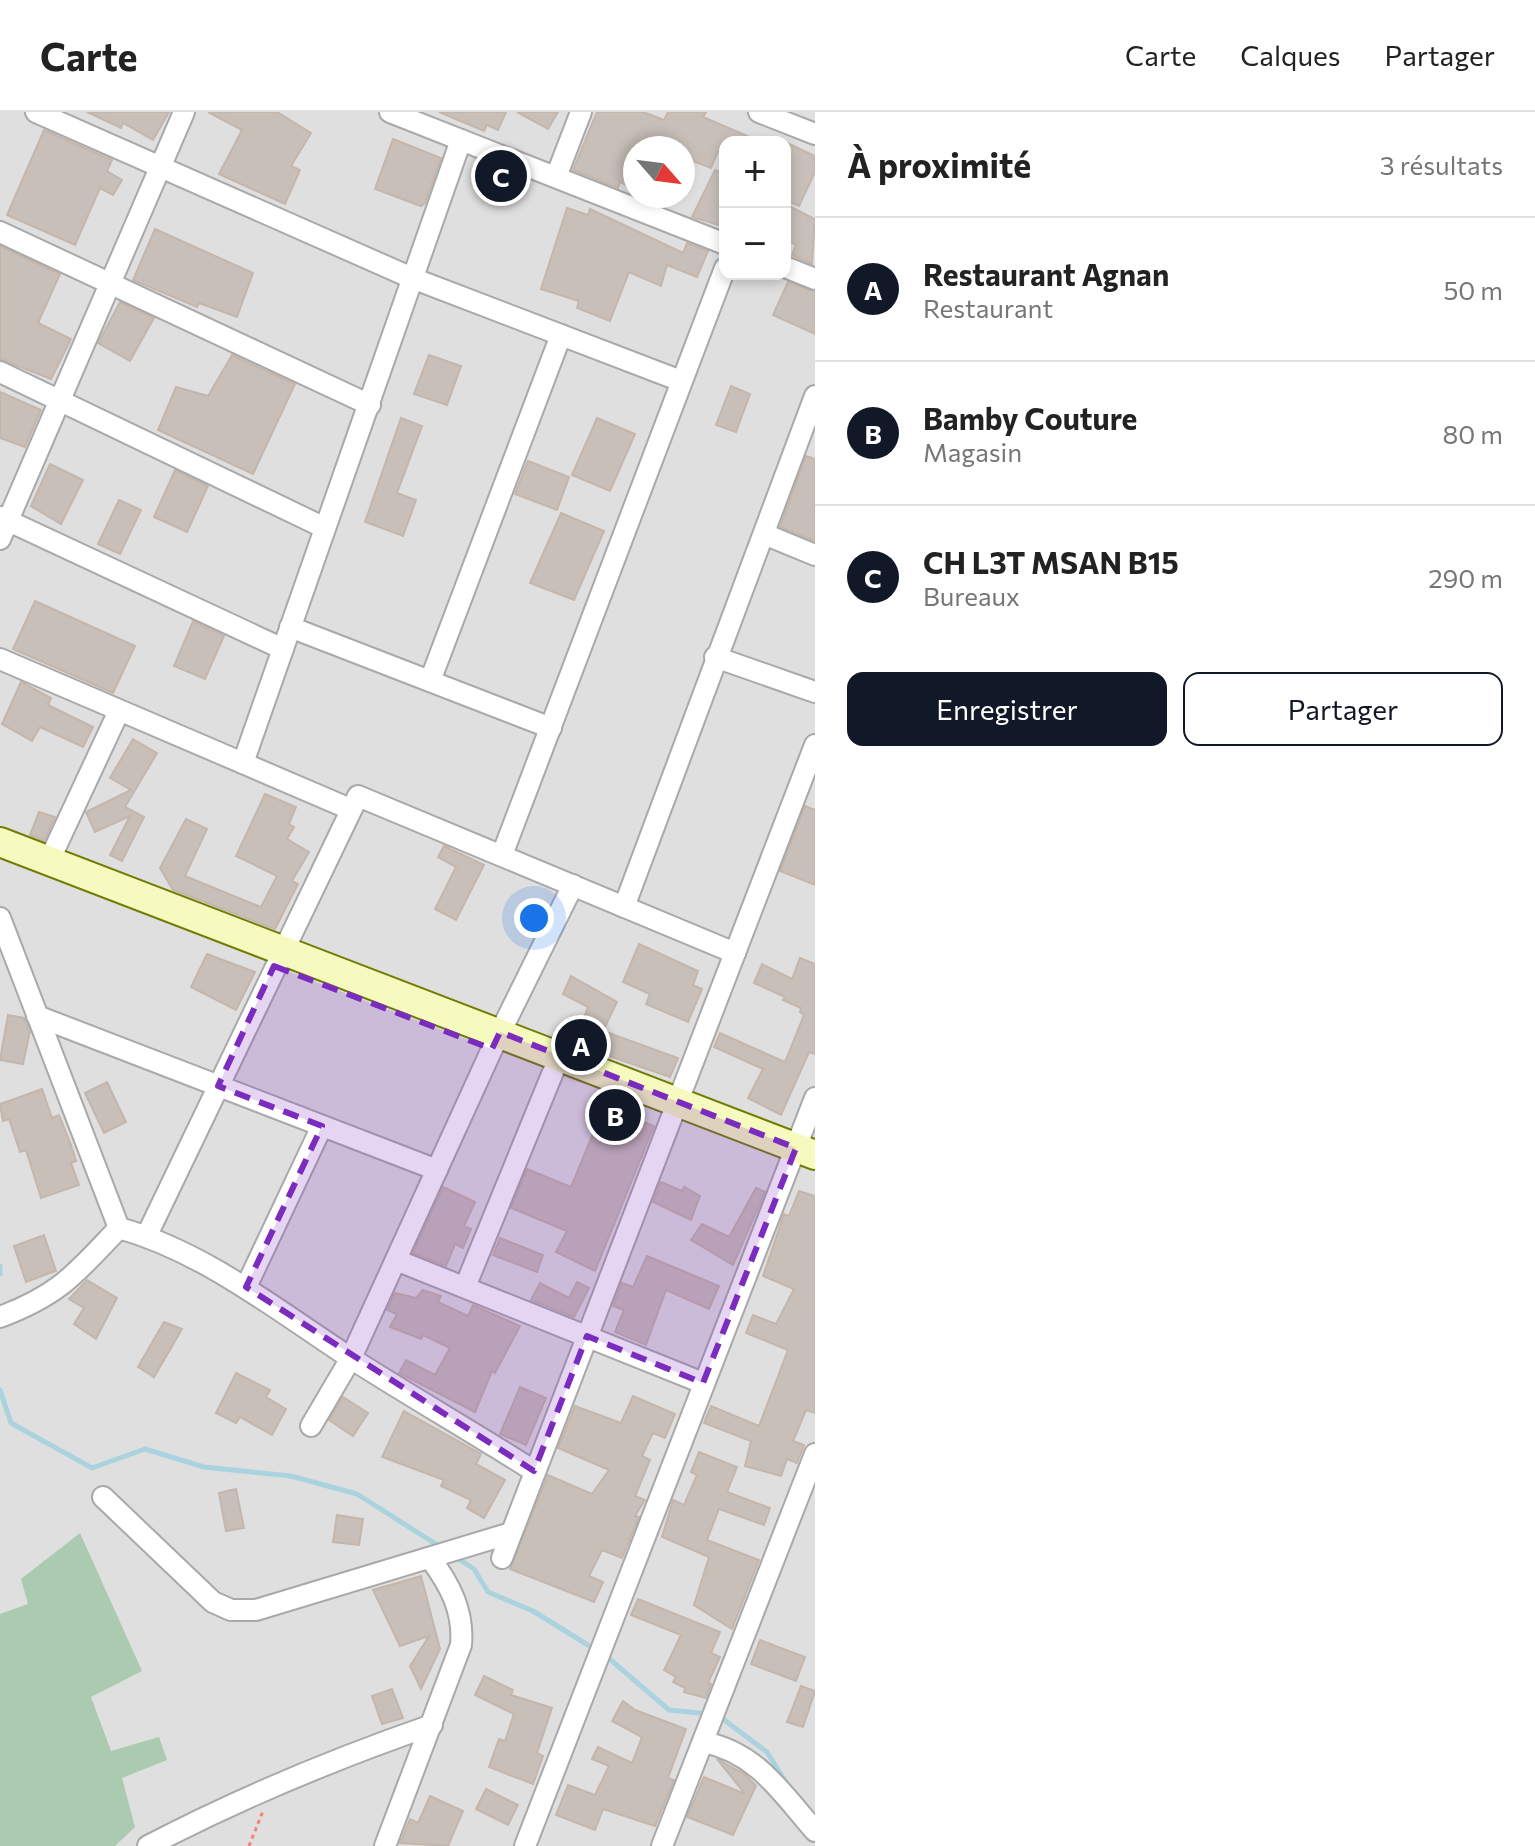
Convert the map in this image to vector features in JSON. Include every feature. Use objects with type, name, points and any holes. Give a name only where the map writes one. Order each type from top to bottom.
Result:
[{"type":"street","points":[[36,112],[412,278],[681,381]]},
{"type":"street","points":[[184,112],[3,526],[283,649]]},
{"type":"street","points":[[390,112],[441,121],[461,140],[719,242]]},
{"type":"street","points":[[556,177],[581,112]]},
{"type":"street","points":[[759,112],[815,134]]},
{"type":"street","points":[[243,763],[461,140]]},
{"type":"street","points":[[0,232],[370,405]]},
{"type":"street","points":[[791,269],[815,279]]},
{"type":"street","points":[[502,855],[720,280]]},
{"type":"street","points":[[430,681],[561,335]]},
{"type":"street","points":[[0,372],[325,528]]},
{"type":"street","points":[[624,907],[815,396]]},
{"type":"street","points":[[764,534],[815,555]]},
{"type":"street","points":[[290,627],[551,728]]},
{"type":"street","points":[[715,657],[815,692]]},
{"type":"street","points":[[0,659],[350,809]]},
{"type":"street","points":[[49,861],[119,711]]},
{"type":"street","points":[[502,1558],[815,745]]},
{"type":"street","points":[[147,1235],[353,799],[363,796],[735,953]]},
{"type":"street","points":[[0,842],[278,957]]},
{"type":"street","points":[[0,859],[278,957],[804,1159]]},
{"type":"street","points":[[311,1426],[351,1358],[496,1040],[573,885]]},
{"type":"street","points":[[0,918],[119,1228]]},
{"type":"street","points":[[37,1016],[437,1170]]},
{"type":"street","points":[[496,1040],[553,1072],[674,1109]]},
{"type":"street","points":[[465,1287],[553,1072]]},
{"type":"street","points":[[525,1846],[703,1383],[804,1159],[815,1098]]},
{"type":"street","points":[[246,1287],[322,1126]]},
{"type":"street","points":[[119,1228],[147,1235],[246,1287],[351,1358],[534,1471]]},
{"type":"street","points":[[0,1317],[39,1302],[62,1287],[119,1228]]},
{"type":"street","points":[[396,1260],[703,1383]]},
{"type":"street","points":[[662,1846],[815,1454]]},
{"type":"street","points":[[103,1497],[213,1602],[231,1610],[256,1610],[511,1533]]},
{"type":"street","points":[[385,1846],[461,1645],[463,1623],[437,1556]]},
{"type":"street","points":[[148,1846],[273,1785],[432,1725]]},
{"type":"street","points":[[706,1734],[748,1758],[814,1825],[804,1846]]},
{"type":"path","points":[[249,1846],[273,1785]]},
{"type":"highlighted area","points":[[274,966],[492,1049],[500,1032],[796,1148],[703,1383],[587,1336],[534,1471],[246,1287],[322,1126],[218,1086]]},
{"type":"shaded area","points":[[0,112],[815,112],[815,1846],[0,1846]]},
{"type":"green space","points":[[80,1533],[142,1671],[91,1697],[111,1751],[159,1737],[167,1760],[122,1778],[135,1827],[115,1846],[0,1846],[0,1614],[28,1604],[21,1579]]},
{"type":"building","points":[[87,112],[169,112],[153,140],[123,123],[121,128]]},
{"type":"building","points":[[208,112],[277,112],[311,133],[291,166],[300,170],[285,204],[219,174],[242,130]]},
{"type":"building","points":[[439,112],[506,112],[498,130],[487,125],[484,131]]},
{"type":"building","points":[[517,112],[558,112],[548,129]]},
{"type":"building","points":[[597,112],[643,112],[664,120],[668,112],[706,112],[703,117],[747,136],[719,136],[719,149],[711,168],[695,162],[695,136],[623,136],[623,183],[620,182],[618,188],[573,170]]},
{"type":"building","points":[[44,130],[112,160],[107,171],[122,180],[113,195],[100,188],[75,245],[7,215]]},
{"type":"building","points":[[393,139],[441,158],[425,203],[421,206],[375,189]]},
{"type":"building","points":[[791,145],[815,156],[815,172],[799,206],[791,203]]},
{"type":"building","points":[[715,170],[719,172],[719,225],[692,217]]},
{"type":"building","points":[[791,207],[815,219],[812,264],[792,255],[796,245],[791,242]]},
{"type":"building","points":[[567,208],[588,215],[590,209],[683,253],[687,243],[708,251],[697,277],[667,265],[661,286],[629,272],[610,321],[577,308],[579,301],[541,289]]},
{"type":"building","points":[[155,229],[253,273],[237,317],[199,303],[197,307],[133,280]]},
{"type":"building","points":[[0,246],[60,274],[38,323],[71,339],[51,379],[0,359]]},
{"type":"building","points":[[788,282],[815,292],[815,334],[773,315]]},
{"type":"building","points":[[120,302],[154,318],[130,361],[98,343]]},
{"type":"building","points":[[232,355],[295,384],[253,474],[158,430],[176,387],[208,396]]},
{"type":"building","points":[[429,355],[461,366],[447,405],[414,394]]},
{"type":"building","points":[[731,386],[750,394],[736,432],[716,425]]},
{"type":"building","points":[[0,392],[41,410],[25,447],[0,438]]},
{"type":"building","points":[[401,418],[422,426],[397,493],[416,500],[403,536],[365,522]]},
{"type":"building","points":[[597,418],[635,434],[610,491],[572,475]]},
{"type":"building","points":[[806,456],[815,459],[815,541],[780,527]]},
{"type":"building","points":[[528,461],[569,477],[557,510],[515,494]]},
{"type":"building","points":[[50,464],[83,480],[61,524],[31,506]]},
{"type":"building","points":[[175,470],[208,486],[187,532],[154,517]]},
{"type":"building","points":[[119,500],[141,510],[120,554],[98,544]]},
{"type":"building","points":[[561,513],[604,531],[574,600],[530,583]]},
{"type":"building","points":[[35,601],[135,646],[113,693],[13,649]]},
{"type":"building","points":[[193,621],[224,636],[205,679],[174,666]]},
{"type":"building","points":[[21,682],[51,698],[48,705],[93,727],[83,747],[40,727],[32,741],[2,724]]},
{"type":"building","points":[[133,739],[157,753],[125,807],[144,817],[122,861],[110,855],[130,816],[95,832],[86,812],[131,790],[110,778]]},
{"type":"building","points":[[265,794],[296,807],[289,824],[294,827],[287,839],[309,852],[292,881],[298,884],[275,929],[173,890],[160,868],[186,819],[207,829],[185,876],[261,907],[277,876],[236,856]]},
{"type":"building","points":[[805,806],[815,810],[815,885],[780,871]]},
{"type":"building","points":[[39,812],[55,817],[44,841],[30,835]]},
{"type":"building","points":[[444,846],[484,865],[456,920],[435,909],[456,867],[438,857]]},
{"type":"building","points":[[639,944],[698,971],[693,985],[702,989],[688,1022],[646,1004],[650,994],[623,982]]},
{"type":"building","points":[[207,954],[255,972],[236,1010],[191,987]]},
{"type":"building","points":[[800,958],[815,964],[815,1054],[809,1052],[781,1115],[748,1098],[763,1069],[714,1047],[720,1033],[785,1062],[804,1015],[800,1012],[801,1008],[783,1000],[785,997],[754,983],[762,964],[792,979]]},
{"type":"building","points":[[571,976],[617,1002],[603,1031],[678,1058],[670,1077],[574,1044],[588,1007],[563,994]]},
{"type":"building","points":[[8,1015],[24,1018],[30,1031],[23,1064],[0,1060]]},
{"type":"building","points":[[107,1082],[126,1122],[104,1133],[85,1093]]},
{"type":"building","points":[[42,1089],[52,1118],[59,1115],[71,1145],[76,1161],[71,1163],[79,1185],[41,1198],[26,1150],[20,1152],[9,1119],[3,1121],[0,1104]]},
{"type":"building","points":[[604,1107],[654,1126],[595,1271],[556,1252],[567,1231],[511,1208],[527,1169],[571,1187]]},
{"type":"building","points":[[661,1182],[682,1191],[684,1187],[700,1196],[691,1220],[653,1202]]},
{"type":"building","points":[[443,1187],[475,1202],[464,1226],[471,1229],[463,1248],[455,1244],[446,1266],[413,1253]]},
{"type":"building","points":[[756,1188],[765,1192],[733,1265],[691,1240],[702,1224],[729,1237]]},
{"type":"building","points":[[799,1191],[815,1196],[815,1413],[806,1410],[793,1441],[804,1445],[797,1463],[787,1459],[781,1476],[745,1466],[751,1441],[704,1423],[711,1406],[759,1426],[788,1350],[746,1333],[753,1315],[776,1324],[794,1289],[763,1276],[784,1214],[789,1216]]},
{"type":"building","points":[[44,1235],[56,1271],[26,1282],[14,1246]]},
{"type":"building","points":[[500,1238],[543,1255],[537,1272],[493,1255]]},
{"type":"building","points":[[647,1256],[719,1286],[709,1309],[666,1290],[646,1345],[615,1332],[624,1310],[613,1306],[622,1283],[633,1287]]},
{"type":"building","points":[[87,1280],[117,1298],[96,1339],[74,1324],[84,1308],[69,1299]]},
{"type":"building","points":[[577,1282],[589,1288],[574,1317],[531,1300],[540,1283],[569,1298]]},
{"type":"building","points":[[423,1290],[441,1296],[438,1302],[468,1316],[473,1305],[520,1326],[495,1373],[492,1371],[475,1412],[399,1373],[406,1360],[435,1375],[450,1348],[423,1335],[421,1339],[390,1327],[397,1314],[387,1310],[395,1293],[416,1298]]},
{"type":"building","points":[[164,1322],[182,1329],[154,1377],[138,1367]]},
{"type":"building","points":[[236,1373],[270,1390],[266,1397],[286,1409],[272,1435],[240,1417],[236,1423],[216,1413]]},
{"type":"building","points":[[520,1387],[546,1398],[526,1445],[500,1434]]},
{"type":"building","points":[[633,1396],[675,1414],[665,1438],[653,1433],[642,1456],[650,1460],[635,1496],[645,1500],[635,1516],[639,1517],[622,1558],[602,1550],[589,1576],[603,1582],[594,1602],[510,1569],[548,1475],[592,1494],[609,1470],[558,1448],[575,1406],[621,1423]]},
{"type":"building","points":[[343,1397],[368,1413],[353,1436],[329,1420]]},
{"type":"building","points":[[404,1411],[481,1454],[476,1464],[505,1480],[484,1518],[467,1508],[471,1500],[441,1486],[444,1480],[382,1457]]},
{"type":"building","points":[[699,1452],[737,1467],[727,1492],[770,1508],[764,1525],[719,1509],[707,1540],[759,1560],[732,1629],[694,1605],[709,1557],[662,1537],[673,1500],[684,1505],[697,1475],[691,1472]]},
{"type":"building","points":[[236,1489],[244,1528],[226,1531],[219,1493]]},
{"type":"building","points":[[337,1515],[363,1519],[359,1545],[333,1542]]},
{"type":"building","points":[[421,1576],[440,1649],[421,1689],[410,1666],[429,1636],[400,1646],[373,1590]]},
{"type":"building","points":[[638,1599],[720,1632],[711,1653],[720,1657],[708,1683],[711,1684],[706,1698],[684,1692],[685,1688],[673,1682],[676,1677],[664,1670],[681,1635],[631,1615]]},
{"type":"building","points":[[760,1640],[805,1657],[796,1681],[751,1664]]},
{"type":"building","points":[[484,1676],[513,1690],[511,1695],[552,1708],[537,1753],[543,1756],[533,1784],[489,1767],[499,1739],[505,1741],[514,1714],[475,1695]]},
{"type":"building","points":[[801,1686],[815,1691],[803,1727],[787,1722]]},
{"type":"building","points":[[392,1689],[403,1718],[382,1724],[372,1696]]},
{"type":"building","points":[[623,1701],[635,1710],[686,1729],[668,1778],[674,1780],[655,1826],[603,1809],[595,1830],[556,1815],[568,1785],[595,1795],[609,1766],[592,1759],[598,1747],[632,1763],[642,1737],[612,1721]]},
{"type":"building","points":[[717,1759],[746,1775],[756,1786],[733,1835],[687,1817],[704,1777],[745,1794]]},
{"type":"building","points":[[486,1789],[518,1805],[508,1825],[476,1809]]},
{"type":"building","points":[[430,1796],[463,1811],[448,1846],[400,1843],[410,1819],[418,1823]]},
{"type":"waterway","points":[[0,1266],[0,1274]]},
{"type":"waterway","points":[[0,1390],[11,1423],[92,1468],[145,1449],[204,1467],[291,1476],[357,1494],[442,1548]]},
{"type":"waterway","points":[[454,1556],[474,1569],[488,1592],[533,1611],[596,1650]]},
{"type":"waterway","points":[[605,1655],[669,1710],[709,1714]]},
{"type":"waterway","points":[[719,1716],[767,1752],[787,1784]]},
{"type":"place","name":"CH L3T MSAN B15","points":[[501,176]]},
{"type":"place","name":"Restaurant Agnan","points":[[581,1045]]},
{"type":"place","name":"Bamby Couture","points":[[615,1115]]}]
